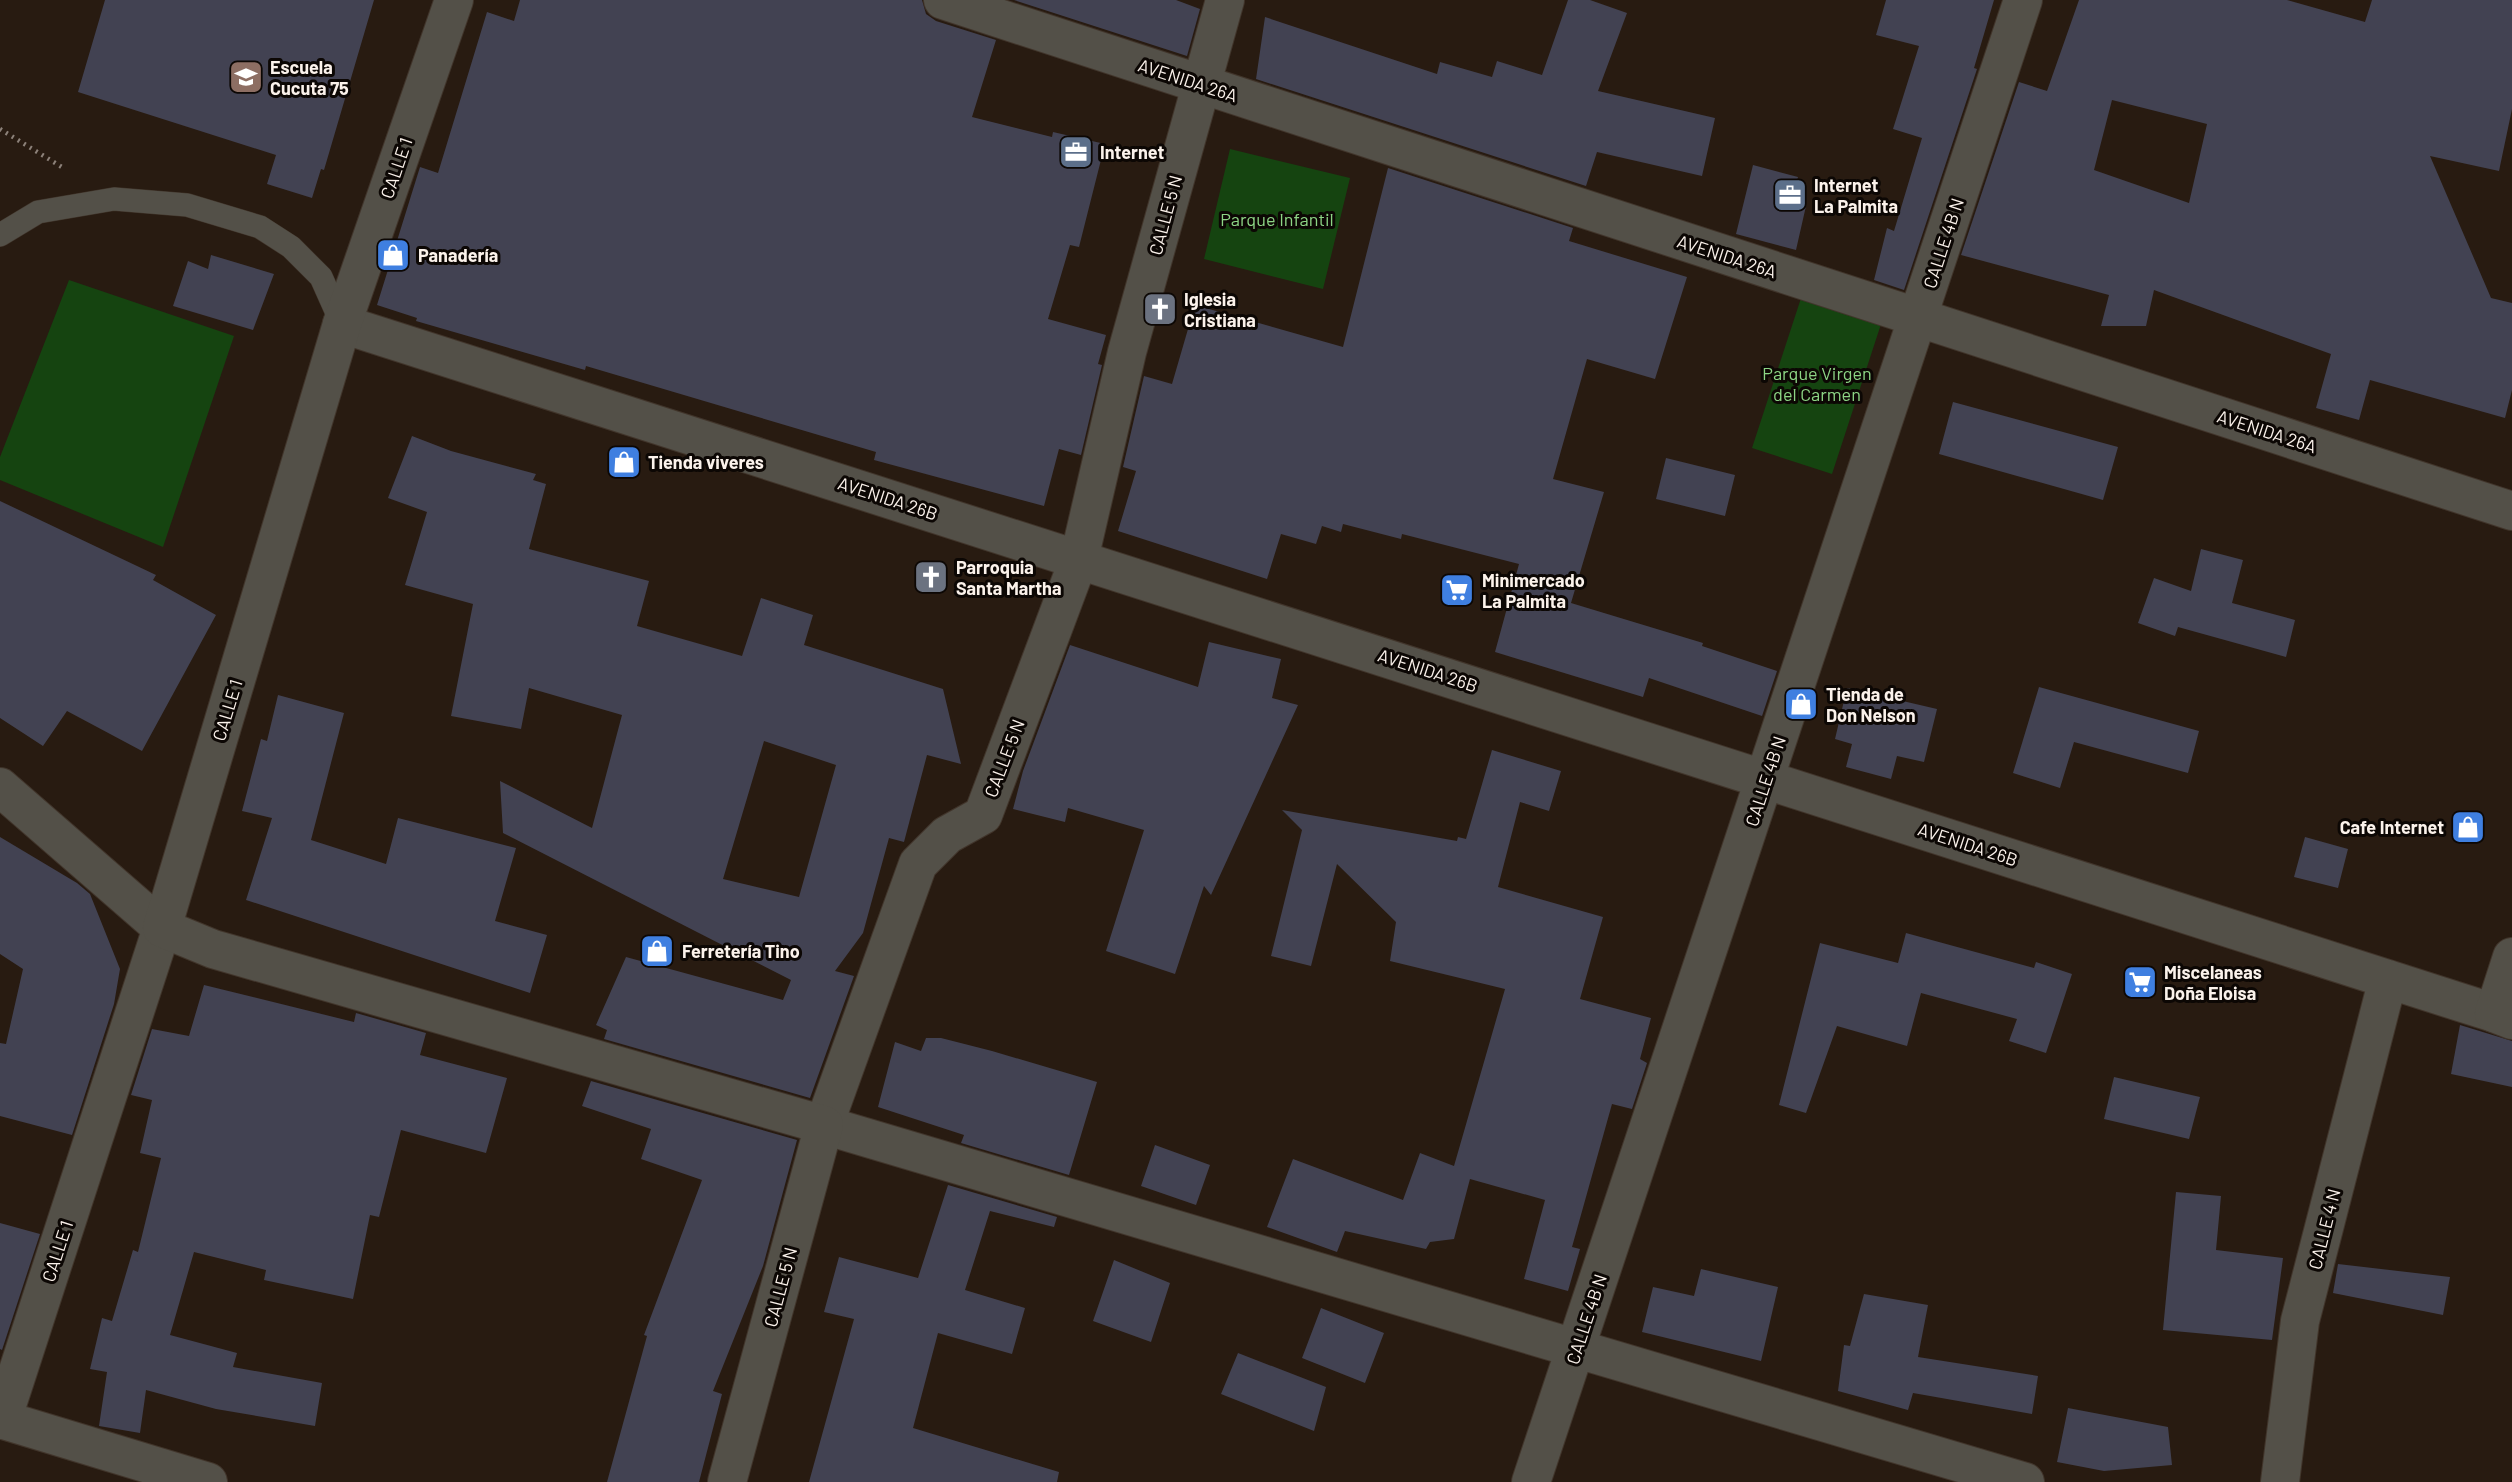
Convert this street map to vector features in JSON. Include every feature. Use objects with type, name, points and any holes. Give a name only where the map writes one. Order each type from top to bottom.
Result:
[{"type":"street","name":"CALLE 1","points":[[1,1420],[162,928],[342,324],[454,0]]},
{"type":"street","name":"AVENIDA 26A","points":[[943,0],[2512,511]]},
{"type":"street","name":"CALLE 5 N","points":[[727,1482],[824,1125],[918,864],[947,835],[982,815],[1079,559],[1127,352],[1200,84],[1226,0]]},
{"type":"street","name":"CALLE 4B N","points":[[1531,1482],[2023,0]]},
{"type":"street","name":"AVENIDA 26B","points":[[342,324],[2503,1017]]},
{"type":"street","points":[[0,787],[162,928],[226,953],[824,1125],[2025,1482]]},
{"type":"street","points":[[2503,1017],[2512,957]]},
{"type":"street","name":"CALLE 4 N","points":[[2280,1482],[2300,1321],[2388,979]]},
{"type":"street","points":[[1,1420],[208,1482]]},
{"type":"lane","points":[[0,235],[38,212],[114,198],[187,205],[260,227],[291,247],[321,277],[342,324]]},
{"type":"path","points":[[1,130],[114,198]]},
{"type":"green space","name":"Parque Infantil","points":[[1230,149],[1350,178],[1323,289],[1204,259]]},
{"type":"green space","points":[[69,280],[234,336],[163,547],[0,480],[0,457]]},
{"type":"green space","name":"Parque Virgen del Carmen","points":[[1803,292],[1883,318],[1832,474],[1752,448]]},
{"type":"building","name":"Escuela Cucuta 75","points":[[105,0],[374,0],[324,170],[321,169],[312,198],[267,184],[276,155],[78,92]]},
{"type":"building","points":[[520,0],[922,0],[926,14],[936,21],[996,40],[972,117],[1052,137],[1053,132],[1105,144],[1079,247],[1070,245],[1048,319],[1106,335],[1098,364],[1102,365],[1081,455],[1059,449],[1044,506],[874,460],[876,452],[586,366],[585,370],[416,321],[417,318],[377,305],[420,167],[438,173],[487,12],[514,21]]},
{"type":"building","points":[[1014,0],[1176,0],[1200,9],[1187,56]]},
{"type":"building","points":[[1568,0],[1590,0],[1627,13],[1598,91],[1715,118],[1702,176],[1597,152],[1586,186],[1256,79],[1265,17],[1437,74],[1440,62],[1492,77],[1497,61],[1542,75]]},
{"type":"building","points":[[1886,0],[1994,0],[1974,68],[1977,69],[1904,290],[1874,280],[1887,228],[1894,231],[1922,138],[1893,129],[1919,46],[1876,35]]},
{"type":"building","points":[[2079,0],[2287,0],[2365,22],[2372,0],[2512,0],[2512,109],[2499,171],[2430,156],[2491,298],[2512,303],[2512,390],[2505,418],[2370,380],[2359,420],[2316,408],[2331,354],[2154,290],[2146,326],[2101,326],[2109,295],[1961,255],[2019,82],[2047,91]],"holes":[[[2112,100],[2207,124],[2189,203],[2094,170]]]},
{"type":"building","points":[[1753,165],[1798,177],[1791,203],[1806,206],[1796,250],[1736,234]]},
{"type":"building","points":[[1388,168],[1573,228],[1569,241],[1687,277],[1655,379],[1587,359],[1553,479],[1604,492],[1571,603],[1703,643],[1702,646],[1777,671],[1762,716],[1649,678],[1643,697],[1495,652],[1519,564],[1402,534],[1401,539],[1343,524],[1341,532],[1322,526],[1316,544],[1281,534],[1267,579],[1118,531],[1136,471],[1123,467],[1144,376],[1172,384],[1195,305],[1343,347]]},
{"type":"building","points":[[211,255],[274,274],[253,330],[173,306],[188,261],[208,269]]},
{"type":"building","points":[[1953,402],[2118,447],[2103,500],[1939,454]]},
{"type":"building","points":[[412,436],[451,451],[536,474],[533,480],[546,484],[529,549],[649,581],[637,626],[742,656],[761,598],[813,615],[804,645],[943,689],[961,764],[927,755],[904,842],[889,838],[863,933],[835,971],[854,976],[810,1098],[604,1039],[607,1030],[596,1025],[626,957],[783,1000],[791,980],[503,833],[500,781],[592,828],[622,715],[529,688],[521,729],[451,716],[473,604],[405,585],[427,512],[388,498]],"holes":[[[764,741],[836,765],[799,897],[723,879]]]},
{"type":"building","points":[[1666,458],[1735,475],[1725,516],[1656,499]]},
{"type":"building","points":[[0,501],[156,575],[153,580],[216,615],[142,751],[67,711],[43,746],[0,718]]},
{"type":"building","points":[[2201,549],[2243,560],[2232,603],[2295,620],[2286,657],[2178,627],[2175,636],[2138,623],[2154,578],[2191,591]]},
{"type":"building","points":[[1209,642],[1281,659],[1272,698],[1298,705],[1211,895],[1204,886],[1175,974],[1106,951],[1144,830],[1068,808],[1065,822],[1013,809],[1023,771],[1070,645],[1198,687]]},
{"type":"building","points":[[2039,687],[2199,731],[2188,773],[2074,742],[2060,788],[2013,773]]},
{"type":"building","points":[[1847,688],[1937,709],[1924,762],[1897,756],[1891,779],[1846,767],[1852,744],[1835,739]]},
{"type":"building","points":[[278,695],[344,713],[311,840],[386,864],[398,818],[516,848],[495,921],[547,935],[530,993],[246,900],[272,818],[242,811],[261,739],[267,741]]},
{"type":"building","points":[[1492,750],[1561,771],[1549,811],[1520,802],[1498,887],[1603,917],[1580,999],[1651,1018],[1640,1059],[1647,1063],[1632,1109],[1612,1104],[1572,1247],[1580,1249],[1568,1291],[1524,1279],[1545,1200],[1470,1179],[1454,1239],[1430,1242],[1426,1249],[1345,1231],[1337,1252],[1267,1227],[1293,1159],[1403,1200],[1420,1153],[1454,1166],[1505,989],[1390,961],[1396,922],[1337,864],[1311,966],[1271,956],[1302,830],[1282,810],[1457,841],[1458,837],[1466,839]]},
{"type":"building","points":[[0,837],[77,883],[90,894],[120,969],[114,1004],[72,1135],[0,1116],[0,1043],[6,1044],[23,969],[0,954]]},
{"type":"building","points":[[2305,837],[2348,849],[2338,888],[2294,877]]},
{"type":"building","points":[[1906,933],[2034,968],[2036,962],[2072,974],[2046,1053],[2009,1041],[2017,1019],[1921,993],[1907,1046],[1837,1026],[1806,1113],[1779,1105],[1820,943],[1898,963]]},
{"type":"building","points":[[204,985],[354,1022],[356,1013],[426,1033],[420,1055],[507,1078],[486,1153],[401,1130],[379,1217],[370,1215],[353,1299],[264,1280],[266,1270],[194,1252],[170,1335],[237,1353],[233,1367],[322,1383],[315,1426],[216,1409],[146,1390],[140,1433],[99,1426],[107,1372],[90,1369],[102,1318],[112,1321],[133,1250],[138,1252],[161,1158],[140,1153],[152,1100],[131,1095],[152,1029],[189,1036]]},
{"type":"building","points":[[2460,1025],[2512,1041],[2512,1087],[2451,1074]]},
{"type":"building","points":[[926,1038],[941,1038],[992,1051],[1097,1082],[1069,1175],[961,1143],[964,1135],[878,1107],[895,1042],[921,1051]]},
{"type":"building","points":[[2114,1077],[2200,1097],[2189,1139],[2104,1119]]},
{"type":"building","points":[[591,1081],[797,1140],[763,1266],[713,1391],[722,1394],[699,1482],[607,1482],[647,1336],[644,1335],[702,1180],[641,1159],[651,1129],[582,1106]]},
{"type":"building","points":[[1155,1145],[1210,1165],[1196,1205],[1141,1186]]},
{"type":"building","points":[[948,1185],[1057,1217],[1054,1227],[990,1211],[965,1290],[1025,1308],[1012,1354],[938,1333],[913,1428],[1059,1472],[1057,1482],[809,1482],[854,1319],[824,1312],[839,1257],[918,1278]]},
{"type":"building","points":[[2176,1192],[2221,1196],[2216,1250],[2283,1258],[2272,1340],[2163,1330]]},
{"type":"building","points":[[0,1223],[40,1234],[2,1350],[0,1349]]},
{"type":"building","points":[[1114,1260],[1170,1283],[1151,1342],[1093,1321]]},
{"type":"building","points":[[2338,1264],[2450,1277],[2443,1315],[2333,1293]]},
{"type":"building","points":[[1701,1269],[1778,1287],[1761,1361],[1642,1332],[1653,1287],[1694,1296]]},
{"type":"building","points":[[1864,1294],[1928,1305],[1918,1357],[2038,1376],[2032,1414],[1913,1393],[1908,1410],[1838,1391],[1844,1345],[1850,1346]]},
{"type":"building","points":[[1321,1308],[1384,1333],[1365,1383],[1302,1358]]},
{"type":"building","points":[[1238,1353],[1326,1387],[1314,1431],[1221,1394]]},
{"type":"building","points":[[2068,1408],[2168,1427],[2172,1465],[2104,1471],[2057,1462]]},
{"type":"place","name":"Escuela Cucuta 75","points":[[246,77]]},
{"type":"place","name":"Internet","points":[[1076,152]]},
{"type":"place","name":"Internet La Palmita","points":[[1790,195]]},
{"type":"place","name":"Panadería","points":[[393,255]]},
{"type":"place","name":"Iglesia Cristiana","points":[[1160,309]]},
{"type":"place","name":"Tienda viveres","points":[[624,462]]},
{"type":"place","name":"Parroquia Santa Martha","points":[[931,577]]},
{"type":"place","name":"Minimercado La Palmita","points":[[1457,590]]},
{"type":"place","name":"Tienda de Don Nelson","points":[[1801,704]]},
{"type":"place","name":"Cafe Internet","points":[[2468,827]]},
{"type":"place","name":"Ferretería Tino","points":[[657,951]]},
{"type":"place","name":"Miscelaneas Doña Eloisa","points":[[2140,982]]}]
